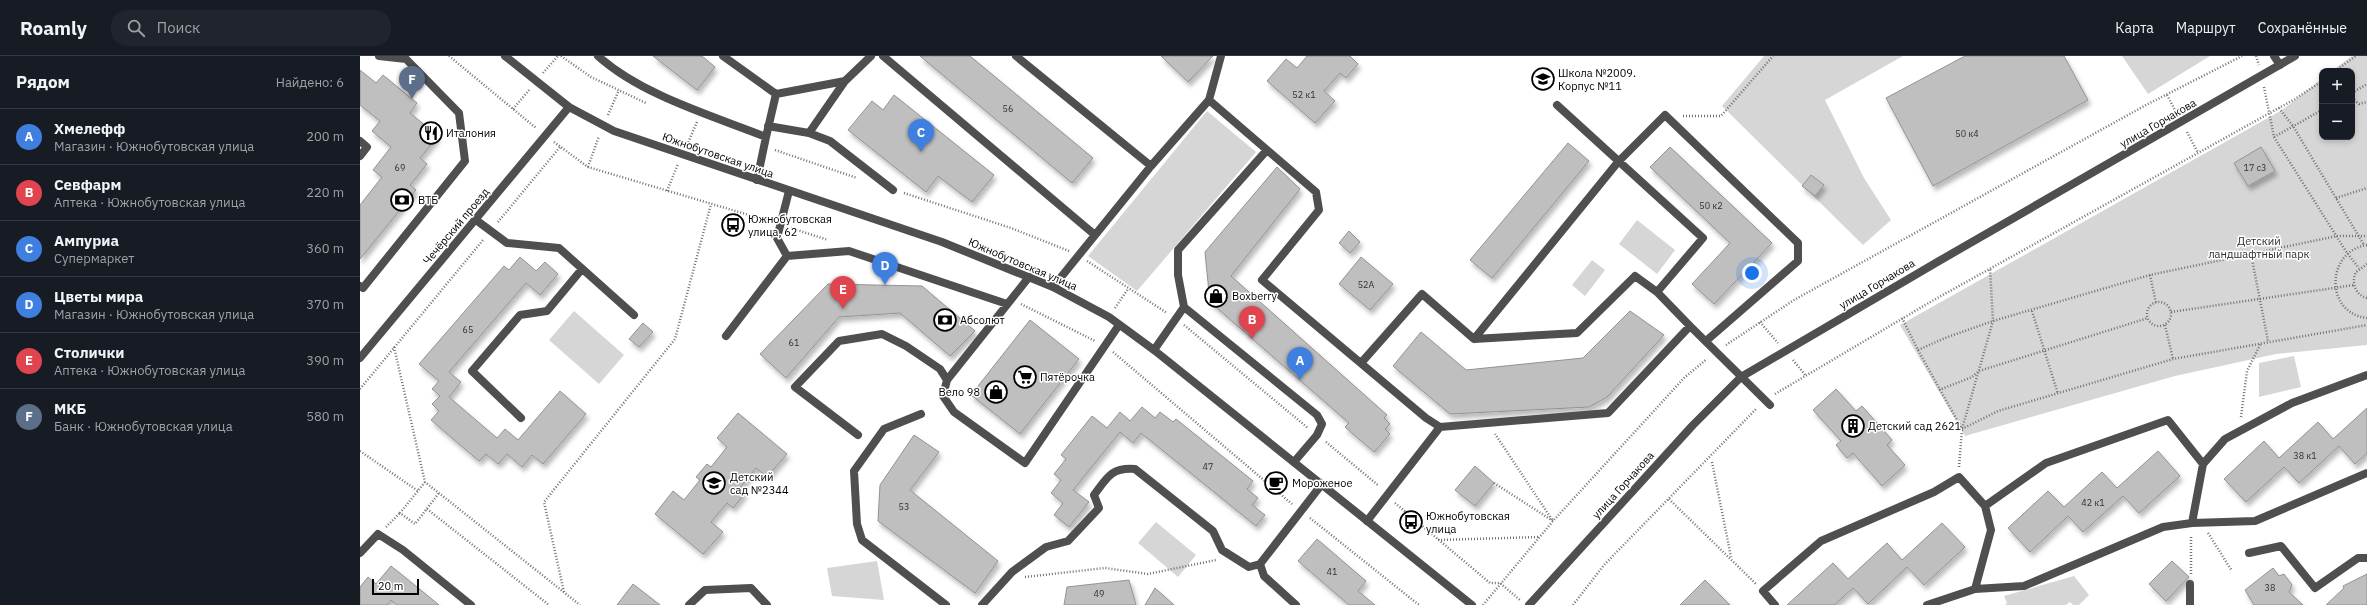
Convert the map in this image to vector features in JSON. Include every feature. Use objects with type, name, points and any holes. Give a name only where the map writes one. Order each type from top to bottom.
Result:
[{"type":"street","points":[[360,286],[363,288],[465,161],[459,113],[406,59],[379,56]]},
{"type":"street","name":"Южнобутовская улица","points":[[505,56],[570,107],[614,131],[942,242],[1053,287],[1119,325],[1154,350],[1472,605]]},
{"type":"street","points":[[598,56],[608,65],[664,97],[766,137]]},
{"type":"street","points":[[722,56],[776,94],[845,81]]},
{"type":"street","points":[[809,133],[845,81],[871,56]]},
{"type":"street","points":[[883,56],[1095,235]]},
{"type":"street","points":[[1016,56],[1151,166]]},
{"type":"street","points":[[1053,287],[1151,166],[1210,100],[1221,56]]},
{"type":"street","points":[[2274,56],[2280,65]]},
{"type":"street","name":"улица Горчакова","points":[[1529,605],[1692,425],[1742,377],[1938,261],[2295,56]]},
{"type":"street","points":[[757,180],[776,94]]},
{"type":"street","points":[[1210,100],[1316,192],[1319,210],[1262,280],[1440,427],[1608,413],[1690,326]]},
{"type":"street","points":[[1557,105],[1703,238],[1657,292]]},
{"type":"street","name":"Чечёрский проезд","points":[[360,358],[570,107]]},
{"type":"street","points":[[1474,339],[1618,162],[1665,116],[1798,243],[1798,261],[1706,341]]},
{"type":"street","points":[[768,126],[809,133],[830,141],[893,190]]},
{"type":"street","points":[[360,141],[367,147],[360,156]]},
{"type":"street","points":[[1267,150],[1178,250],[1178,276],[1184,307],[1317,415],[1322,424],[1317,434],[1294,462]]},
{"type":"street","points":[[788,256],[777,238],[789,191]]},
{"type":"street","points":[[476,220],[508,243],[559,248],[634,315]]},
{"type":"street","points":[[726,336],[788,256],[849,251],[1009,302]]},
{"type":"street","points":[[521,418],[472,371],[520,315],[547,311],[582,269]]},
{"type":"street","points":[[1361,362],[1422,294],[1474,339],[1577,333],[1635,276],[1657,292],[1767,403]]},
{"type":"street","points":[[1029,277],[947,380],[943,396],[954,412],[1025,463],[1119,325]]},
{"type":"street","points":[[1154,350],[1184,307]]},
{"type":"street","points":[[858,435],[795,387],[839,341],[882,334],[906,346],[940,369],[947,380]]},
{"type":"street","points":[[2192,524],[2203,464],[2225,439],[2292,404],[2367,375]]},
{"type":"street","points":[[921,414],[884,429],[854,471],[857,524],[862,540],[946,605]]},
{"type":"street","points":[[1985,506],[2046,463],[2168,420],[2203,464]]},
{"type":"street","points":[[1368,521],[1440,427]]},
{"type":"street","points":[[982,605],[1012,572],[1046,547],[1068,541],[1099,508],[1094,495],[1111,473],[1121,468],[1135,469],[1213,531],[1222,550],[1230,557],[1249,567],[1260,564],[1322,484]]},
{"type":"street","points":[[1927,605],[1976,589],[2024,586],[2163,527],[2255,521],[2367,473]]},
{"type":"street","points":[[1775,605],[1763,591],[1821,541],[1934,492],[1959,477],[1985,506],[1991,530],[1976,589]]},
{"type":"street","points":[[360,553],[378,534],[403,550],[471,605]]},
{"type":"street","points":[[2250,552],[2282,546],[2315,588],[2358,558],[2367,558]]},
{"type":"street","points":[[1260,564],[1264,576],[1296,605]]},
{"type":"street","points":[[2190,584],[2190,605]]},
{"type":"street","points":[[689,605],[705,590],[751,588],[767,605]]},
{"type":"path","points":[[449,56],[546,136],[588,167],[832,241]]},
{"type":"path","points":[[1665,116],[1721,116],[1773,56]]},
{"type":"path","points":[[1483,605],[1553,521],[1686,377],[1716,352],[1794,300],[1922,231],[2146,106],[2242,56]]},
{"type":"path","points":[[2339,68],[2356,56]]},
{"type":"path","points":[[2262,76],[2274,137],[2347,253],[2359,268]]},
{"type":"path","points":[[1573,605],[1604,565],[1767,403],[1902,318],[2269,114],[2319,83]]},
{"type":"path","points":[[2355,91],[2367,84]]},
{"type":"path","points":[[2355,101],[2359,104],[2367,102]]},
{"type":"path","points":[[2279,108],[2293,126],[2365,245],[2347,253],[2340,262],[2335,272],[2335,289],[2344,306],[2356,315],[2367,318]]},
{"type":"path","points":[[2274,137],[2319,112]]},
{"type":"path","points":[[360,389],[560,147]]},
{"type":"path","points":[[2336,198],[2367,188]]},
{"type":"path","points":[[564,592],[544,502],[675,339],[711,204]]},
{"type":"path","points":[[1918,350],[1945,338],[1993,321],[2150,275],[2337,236],[2367,236]]},
{"type":"path","points":[[2251,254],[2268,341]]},
{"type":"path","points":[[2367,264],[2359,268],[2354,276],[2356,291],[2367,298]]},
{"type":"path","points":[[1959,477],[1962,429],[1993,321],[1990,268]]},
{"type":"path","points":[[2150,275],[2156,302]]},
{"type":"path","points":[[2171,312],[2260,297],[2335,289],[2354,285]]},
{"type":"path","points":[[1009,302],[1105,346],[1301,511],[1419,605]]},
{"type":"path","points":[[2148,318],[2157,326],[2165,325],[2170,319],[2171,312],[2166,304],[2156,302]]},
{"type":"path","points":[[2148,318],[2149,308],[2156,302]]},
{"type":"path","points":[[2032,310],[2058,394]]},
{"type":"path","points":[[1902,318],[1962,429]]},
{"type":"path","points":[[1940,390],[1972,377],[1979,371],[2148,318]]},
{"type":"path","points":[[2165,325],[2173,359]]},
{"type":"path","points":[[1962,429],[1998,411],[2173,359],[2268,341],[2367,325]]},
{"type":"path","points":[[2239,431],[2247,371],[2261,343]]},
{"type":"path","points":[[394,347],[425,482],[580,605]]},
{"type":"path","points":[[1488,423],[1553,521]]},
{"type":"path","points":[[360,451],[418,491]]},
{"type":"path","points":[[1712,462],[1731,558]]},
{"type":"path","points":[[378,534],[400,513],[425,482]]},
{"type":"path","points":[[1494,483],[1553,521]]},
{"type":"path","points":[[400,513],[415,524],[439,493]]},
{"type":"path","points":[[1669,499],[1731,558],[1763,591]]},
{"type":"path","points":[[427,509],[549,605]]},
{"type":"path","points":[[2190,584],[2192,524]]},
{"type":"path","points":[[2202,524],[2232,571]]},
{"type":"path","points":[[1438,540],[1539,537]]},
{"type":"path","points":[[1005,580],[1105,568],[1148,574],[1230,557]]},
{"type":"green space","points":[[1764,56],[1903,56],[1825,100],[1864,178],[1891,220],[1863,245],[1722,106]]},
{"type":"green space","points":[[2122,56],[2210,56],[2148,94]]},
{"type":"green space","name":"Детский ландшафтный парк","points":[[2352,56],[2367,56],[2367,345],[2276,354],[2175,376],[1965,436],[1900,325],[2282,110],[2319,81],[2319,140],[2355,140],[2355,68],[2336,68]]},
{"type":"green space","points":[[1207,111],[1256,152],[1137,291],[1088,256]]},
{"type":"green space","points":[[1637,220],[1675,250],[1657,274],[1619,244]]},
{"type":"green space","points":[[1592,260],[1605,270],[1585,296],[1572,285]]},
{"type":"green space","points":[[574,311],[624,355],[599,384],[549,340]]},
{"type":"green space","points":[[2294,356],[2301,387],[2259,397],[2259,363]]},
{"type":"green space","points":[[1156,522],[1196,555],[1178,577],[1138,543]]},
{"type":"green space","points":[[877,561],[884,600],[832,596],[827,568]]},
{"type":"green space","points":[[2074,576],[2089,595],[2079,605],[2073,605],[2070,602],[2066,605],[2005,605],[2007,603],[2004,596]]},
{"type":"building","points":[[653,56],[702,56],[715,67],[697,90]]},
{"type":"building","points":[[920,56],[970,56],[1093,158],[1072,183]]},
{"type":"building","points":[[1161,56],[1213,56],[1188,82]]},
{"type":"building","points":[[1307,56],[1350,56],[1358,64],[1346,78],[1340,73],[1324,91],[1335,101],[1315,123],[1267,81],[1286,59],[1297,68]]},
{"type":"building","points":[[1965,56],[2064,56],[2088,100],[1933,186],[1886,98]]},
{"type":"building","points":[[360,70],[376,83],[383,75],[417,103],[410,113],[438,136],[420,158],[427,164],[410,185],[416,190],[360,259],[360,205],[382,177],[373,170],[391,147],[372,131],[380,121],[360,105]]},
{"type":"building","points":[[894,95],[994,175],[972,202],[938,176],[926,192],[848,130],[872,101],[883,110]]},
{"type":"building","points":[[1568,143],[1589,161],[1492,278],[1470,260]]},
{"type":"building","points":[[1670,147],[1772,243],[1714,304],[1692,284],[1730,243],[1650,167]]},
{"type":"building","points":[[2261,147],[2275,171],[2248,186],[2234,163]]},
{"type":"building","points":[[1277,167],[1300,189],[1231,276],[1387,415],[1384,418],[1390,424],[1385,429],[1390,434],[1374,452],[1345,427],[1349,423],[1210,302],[1205,252]]},
{"type":"building","points":[[1811,175],[1824,185],[1815,196],[1802,186]]},
{"type":"building","points":[[1349,231],[1360,242],[1350,253],[1339,243]]},
{"type":"building","points":[[520,257],[536,271],[545,262],[558,274],[540,295],[526,283],[449,372],[461,382],[449,397],[497,438],[505,429],[518,440],[560,391],[586,414],[543,464],[532,455],[522,467],[507,454],[498,464],[486,454],[479,461],[431,420],[439,411],[432,404],[440,396],[432,389],[439,381],[419,364],[504,266],[509,270]]},
{"type":"building","points":[[1361,257],[1393,284],[1370,310],[1339,284]]},
{"type":"building","points":[[828,284],[922,286],[975,331],[950,356],[900,313],[839,317],[786,378],[760,354]]},
{"type":"building","points":[[1630,311],[1664,335],[1607,397],[1589,407],[1450,414],[1393,366],[1421,332],[1466,370],[1583,358]]},
{"type":"building","name":"Пятёрочка","points":[[1030,320],[1079,359],[1020,434],[971,395]]},
{"type":"building","points":[[643,323],[653,332],[639,347],[629,339]]},
{"type":"building","name":"Детский сад 2621","points":[[1836,389],[1856,411],[1862,406],[1892,440],[1887,445],[1905,465],[1882,486],[1853,453],[1847,458],[1836,445],[1841,441],[1813,410]]},
{"type":"building","points":[[1142,407],[1155,418],[1160,412],[1173,422],[1176,419],[1253,481],[1247,489],[1258,498],[1252,505],[1265,515],[1256,526],[1141,433],[1133,443],[1120,432],[1073,490],[1089,502],[1069,527],[1054,515],[1063,503],[1051,493],[1061,480],[1054,474],[1066,459],[1061,455],[1092,416],[1107,428],[1120,412],[1130,421]]},
{"type":"building","points":[[2367,408],[2367,453],[2355,464],[2339,446],[2299,483],[2284,467],[2246,502],[2224,479],[2264,441],[2279,458],[2318,422],[2333,439]]},
{"type":"building","points":[[738,413],[787,454],[767,477],[756,468],[739,489],[745,493],[733,508],[727,503],[711,522],[723,532],[703,554],[655,514],[673,491],[684,500],[700,480],[696,477],[707,464],[711,467],[727,447],[717,438]]},
{"type":"building","points":[[914,435],[939,452],[910,490],[998,561],[975,593],[878,521],[880,485]]},
{"type":"building","points":[[2158,451],[2180,476],[2139,513],[2123,496],[2083,532],[2068,516],[2030,552],[2008,528],[2048,491],[2064,507],[2102,472],[2117,488]]},
{"type":"building","points":[[1475,466],[1494,483],[1475,506],[1455,490]]},
{"type":"building","points":[[1942,523],[1965,547],[1924,585],[1907,567],[1868,604],[1853,588],[1834,605],[1787,605],[1833,563],[1848,579],[1887,543],[1902,560]]},
{"type":"building","points":[[1317,539],[1366,581],[1358,591],[1375,605],[1349,605],[1298,561]]},
{"type":"building","points":[[2172,561],[2189,577],[2166,601],[2149,584]]},
{"type":"building","points":[[391,566],[439,605],[397,605],[391,600],[387,605],[360,605],[360,587],[368,577],[376,584]]},
{"type":"building","points":[[2273,568],[2279,576],[2284,574],[2292,585],[2289,592],[2303,605],[2254,605],[2245,590]]},
{"type":"building","points":[[2367,574],[2367,605],[2326,605],[2344,588],[2343,586]]},
{"type":"building","points":[[1129,580],[1136,605],[1064,605],[1067,587]]},
{"type":"building","points":[[1705,580],[1730,605],[1680,605]]},
{"type":"building","points":[[633,584],[660,605],[617,605]]},
{"type":"building","points":[[1155,588],[1174,605],[1145,605]]},
{"type":"place","name":"Школа №2009. Корпус №11","points":[[1543,79]]},
{"type":"place","name":"МКБ","points":[[412,99]]},
{"type":"place","name":"Италония","points":[[431,133]]},
{"type":"place","name":"Ампуриа","points":[[921,152]]},
{"type":"place","name":"ВТБ","points":[[402,200]]},
{"type":"place","name":"Южнобутовская улица, 62","points":[[733,225]]},
{"type":"place","name":"Цветы мира","points":[[885,285]]},
{"type":"place","name":"Boxberry","points":[[1216,296]]},
{"type":"place","name":"Столички","points":[[843,309]]},
{"type":"place","name":"Абсолют","points":[[945,320]]},
{"type":"place","name":"Севфарм","points":[[1252,339]]},
{"type":"place","name":"Пятёрочка","points":[[1025,377]]},
{"type":"place","name":"Хмелефф","points":[[1300,380]]},
{"type":"place","name":"Вело 98","points":[[996,392]]},
{"type":"place","name":"Детский сад 2621","points":[[1853,426]]},
{"type":"place","name":"Детский сад №2344","points":[[714,483]]},
{"type":"place","name":"Мороженое","points":[[1276,483]]},
{"type":"place","name":"Южнобутовская улица","points":[[1411,522]]}]
